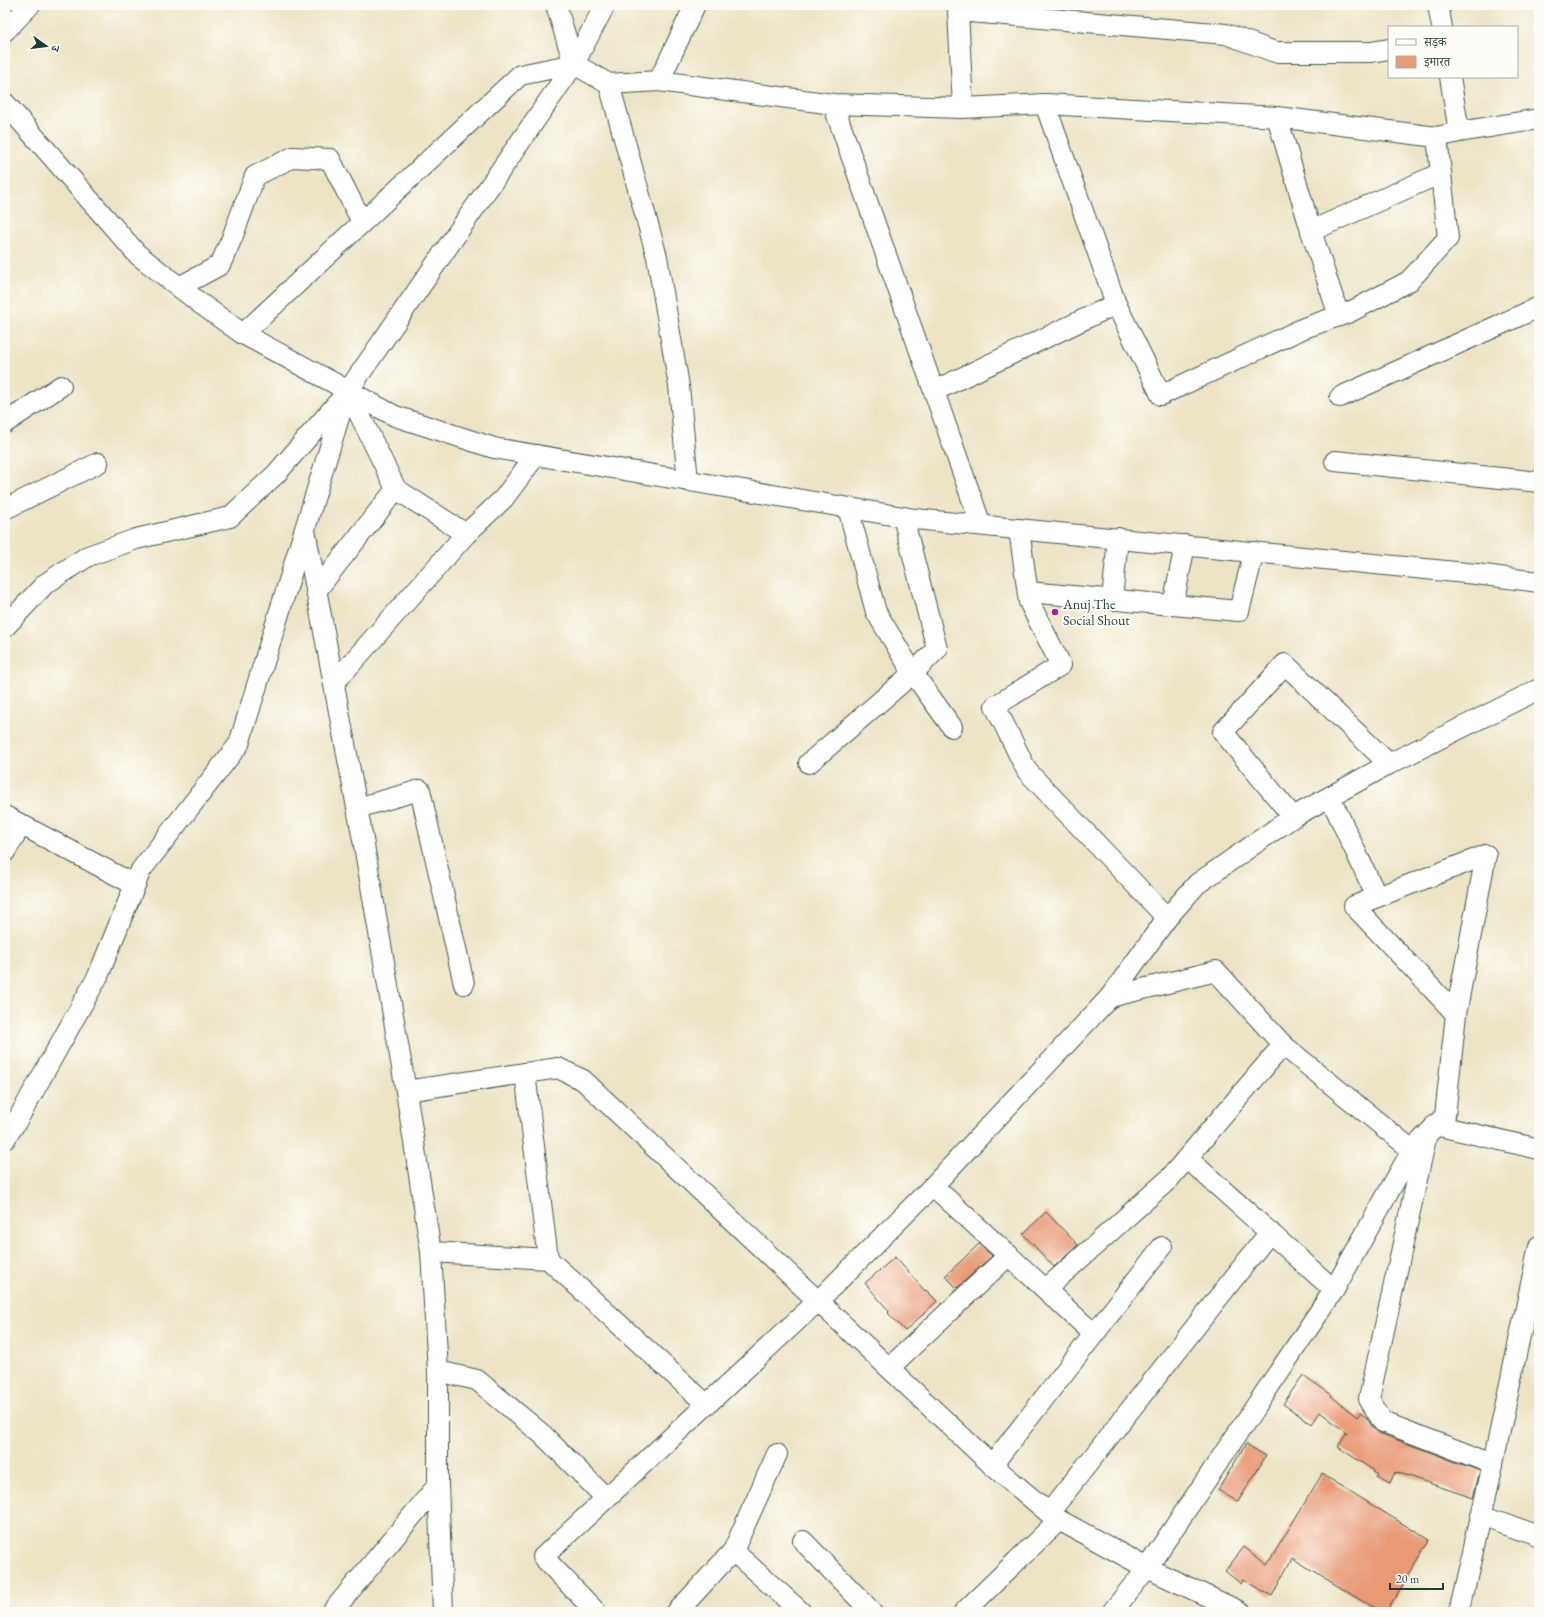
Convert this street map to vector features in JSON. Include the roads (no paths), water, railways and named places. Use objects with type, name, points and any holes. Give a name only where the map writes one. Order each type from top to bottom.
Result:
[{"type":"street","points":[[5,30],[30,5]]},
{"type":"street","points":[[556,5],[574,64]]},
{"type":"street","points":[[6,625],[45,584],[88,556],[136,540],[230,517],[276,474],[348,391],[574,64],[605,5]]},
{"type":"street","points":[[658,81],[695,5]]},
{"type":"street","points":[[1438,5],[1442,26]]},
{"type":"street","points":[[963,108],[958,11],[1226,34],[1275,52],[1371,52],[1388,49]]},
{"type":"street","points":[[243,334],[520,75],[574,64],[610,84],[658,81],[833,104],[963,108],[1045,104],[1277,117],[1437,137],[1539,119]]},
{"type":"street","points":[[1450,78],[1459,132]]},
{"type":"street","points":[[610,84],[658,257],[679,386],[688,481]]},
{"type":"street","points":[[5,103],[137,254],[179,288],[243,334],[395,416],[494,448],[903,517],[1476,574],[1539,582]]},
{"type":"street","points":[[833,104],[981,525]]},
{"type":"street","points":[[1045,104],[1116,304],[1161,394],[1304,328],[1350,312],[1409,281],[1448,238],[1437,137]]},
{"type":"street","points":[[1277,117],[1311,231],[1339,316]]},
{"type":"street","points":[[179,288],[220,265],[232,238],[255,176],[293,157],[330,159],[362,222]]},
{"type":"street","points":[[1311,231],[1441,173]]},
{"type":"street","points":[[934,391],[1116,304]]},
{"type":"street","points":[[1340,396],[1539,307]]},
{"type":"street","points":[[5,423],[61,386]]},
{"type":"street","points":[[348,391],[396,489],[466,534]]},
{"type":"street","points":[[5,1140],[98,976],[141,870],[239,744],[348,391]]},
{"type":"street","points":[[334,683],[466,534],[504,498],[536,455]]},
{"type":"street","points":[[1335,461],[1539,482]]},
{"type":"street","points":[[5,509],[98,463]]},
{"type":"street","points":[[316,591],[396,489]]},
{"type":"street","points":[[848,508],[876,612],[914,673],[952,727]]},
{"type":"street","points":[[809,763],[914,673],[937,650],[903,517]]},
{"type":"street","points":[[1019,529],[1029,602],[1061,665],[995,706],[1027,771],[1167,918]]},
{"type":"street","points":[[305,530],[357,808],[406,1091],[431,1252],[438,1371],[438,1485],[443,1612]]},
{"type":"street","points":[[1112,600],[1118,538]]},
{"type":"street","points":[[1174,605],[1186,545]]},
{"type":"street","points":[[1028,592],[1239,611],[1254,552]]},
{"type":"street","points":[[1293,817],[1223,732],[1285,664],[1389,764]]},
{"type":"street","points":[[596,1612],[543,1557],[818,1301],[933,1186],[1110,998],[1167,918],[1197,884],[1293,817],[1389,764],[1539,689]]},
{"type":"street","points":[[357,808],[420,790],[464,984]]},
{"type":"street","points":[[1330,797],[1377,897]]},
{"type":"street","points":[[5,852],[13,820],[135,884]]},
{"type":"street","points":[[1112,1612],[1147,1568],[1334,1290],[1412,1150],[1445,1116],[1456,1014],[1486,855],[1354,906],[1456,1014]]},
{"type":"street","points":[[1110,998],[1216,971],[1283,1045],[1412,1150]]},
{"type":"street","points":[[1046,1289],[1169,1179],[1283,1045]]},
{"type":"street","points":[[406,1091],[558,1068],[583,1080],[992,1464],[1054,1517],[1147,1568],[1241,1612]]},
{"type":"street","points":[[525,1073],[548,1259]]},
{"type":"street","points":[[1431,1130],[1539,1149]]},
{"type":"street","points":[[1431,1130],[1369,1398],[1384,1422],[1493,1464]]},
{"type":"street","points":[[1187,1158],[1334,1290]]},
{"type":"street","points":[[933,1186],[1094,1334]]},
{"type":"street","points":[[964,1612],[1054,1517],[1270,1232]]},
{"type":"street","points":[[1460,1612],[1539,1246]]},
{"type":"street","points":[[992,1464],[1162,1247]]},
{"type":"street","points":[[431,1252],[548,1259],[707,1405]]},
{"type":"street","points":[[889,1368],[1009,1255]]},
{"type":"street","points":[[438,1371],[477,1380],[543,1435],[606,1498]]},
{"type":"street","points":[[681,1611],[733,1551],[777,1454]]},
{"type":"street","points":[[332,1612],[438,1485]]},
{"type":"street","points":[[1481,1515],[1539,1536]]},
{"type":"street","points":[[803,1541],[872,1612]]},
{"type":"street","points":[[733,1551],[801,1612]]},
{"type":"place","name":"Anuj The Social Shout","points":[[1055,612]]}]
